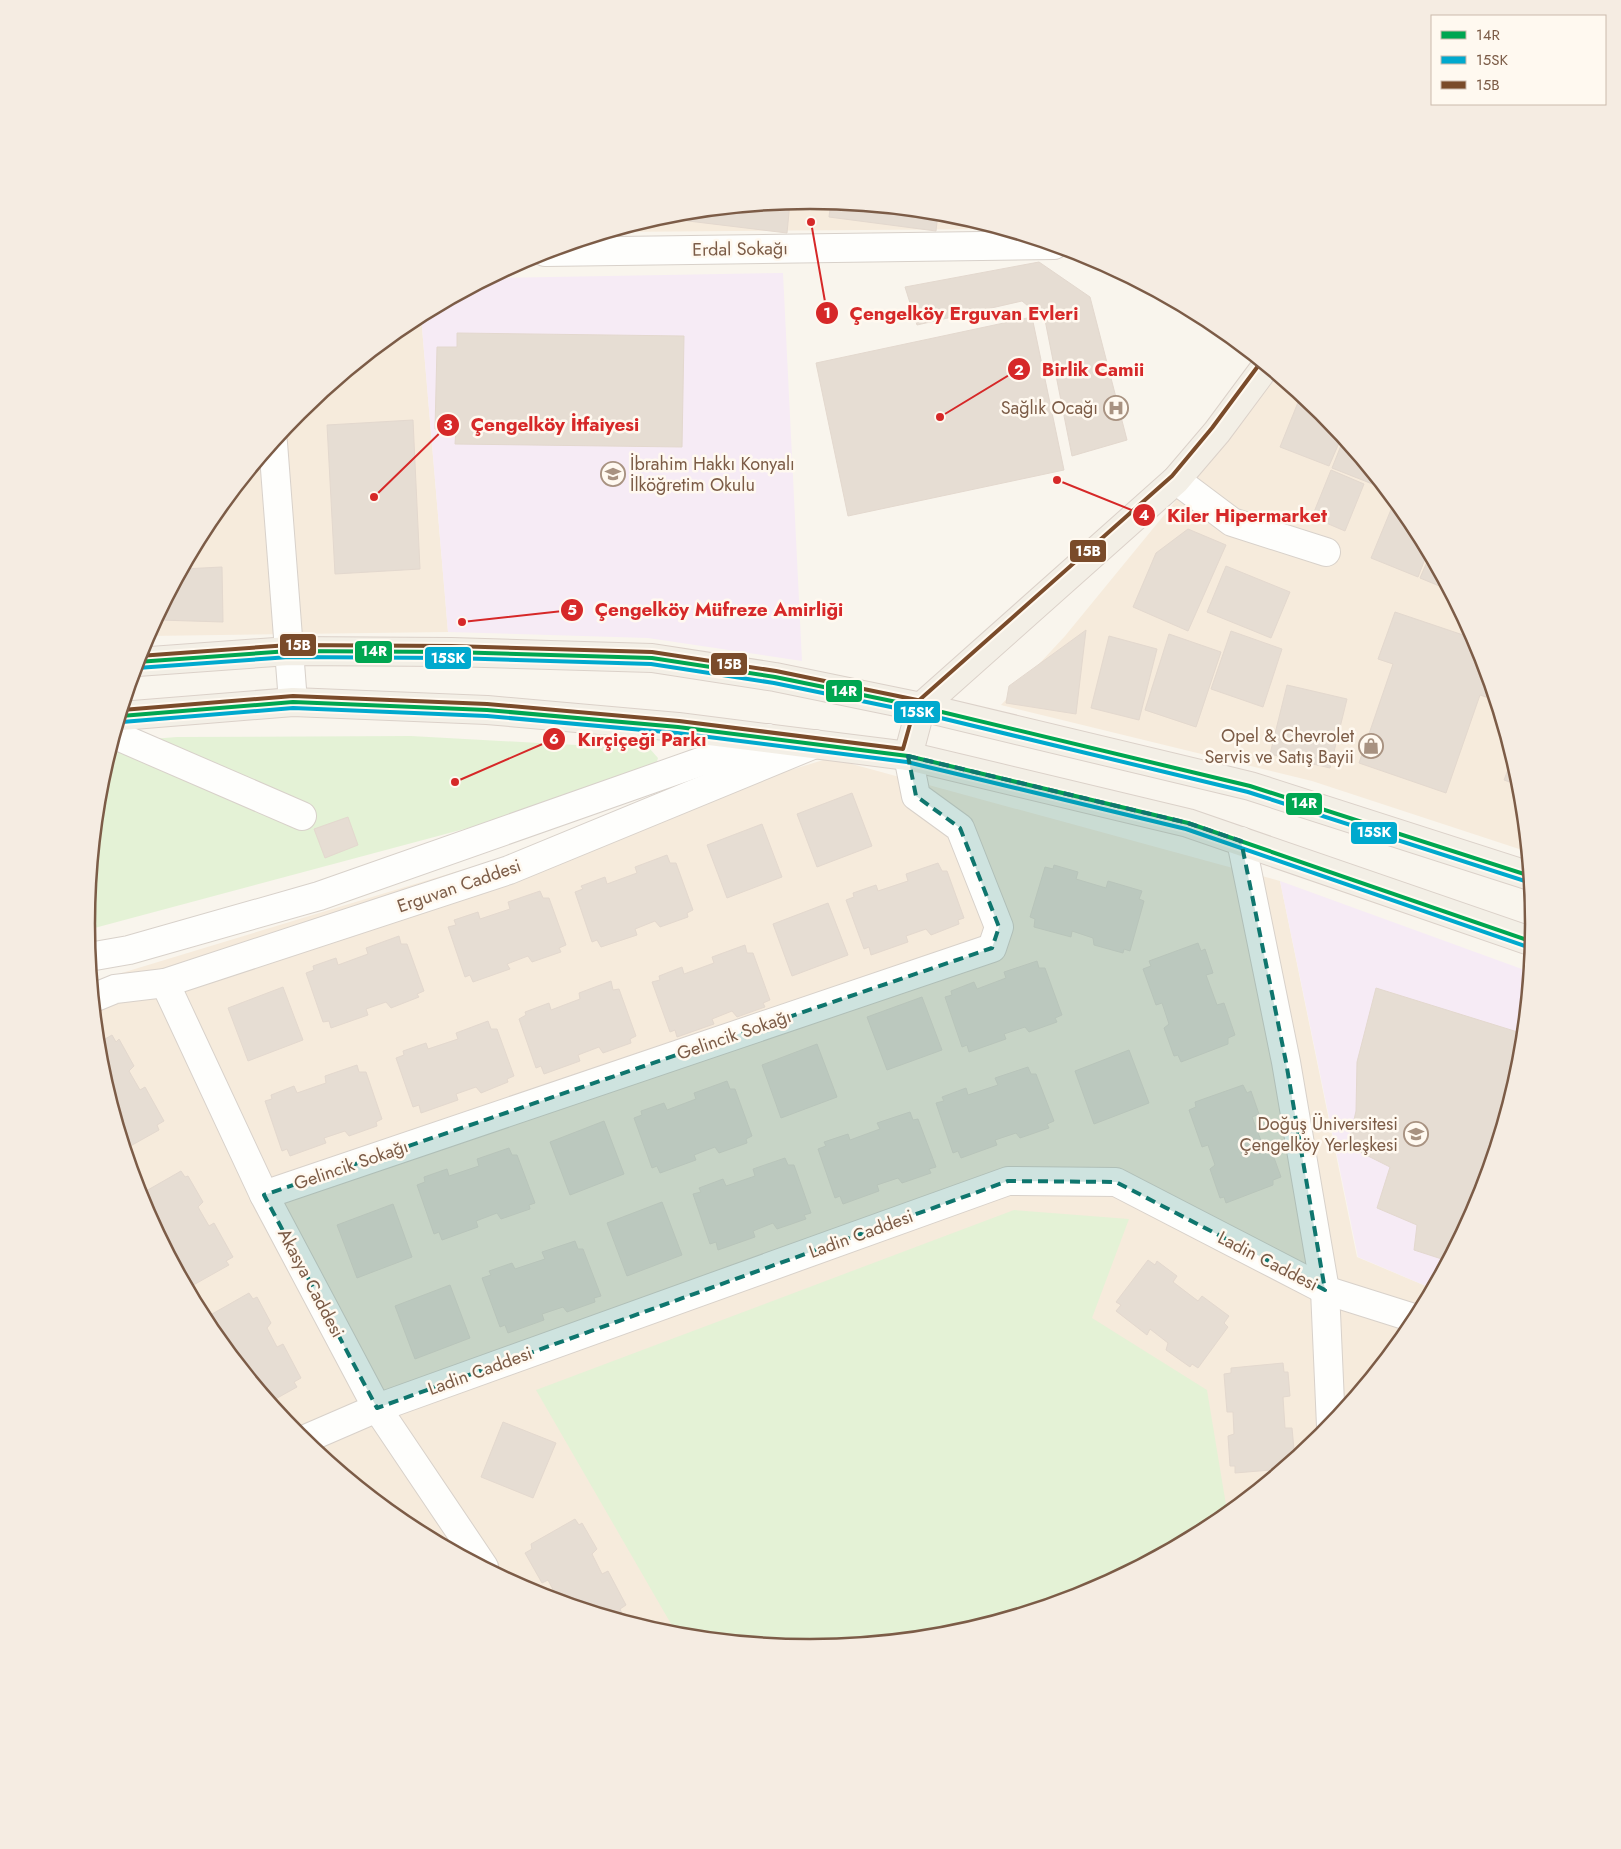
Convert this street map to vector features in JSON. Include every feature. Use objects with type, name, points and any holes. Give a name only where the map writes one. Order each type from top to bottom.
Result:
[{"type":"main road","points":[[908,756],[921,706],[1176,480],[1217,432],[1262,371]]},
{"type":"main road","points":[[145,661],[288,651],[451,652],[652,658],[775,677],[921,706],[1250,786],[1524,874]]},
{"type":"main road","points":[[126,715],[293,702],[487,710],[678,727],[908,756],[1188,823],[1525,939]]},
{"type":"street","name":"Erdal Sokağı","points":[[568,252],[1035,245]]},
{"type":"street","points":[[274,452],[293,702]]},
{"type":"street","points":[[1176,480],[1232,522],[1326,552]]},
{"type":"street","points":[[120,737],[302,816]]},
{"type":"street","points":[[96,956],[129,950],[319,896],[768,738]]},
{"type":"street","name":"Erguvan Caddesi","points":[[99,996],[115,988],[165,983],[510,870],[815,744]]},
{"type":"street","name":"Gelincik Sokağı","points":[[264,1195],[992,948],[999,927],[960,828],[916,796],[908,756]]},
{"type":"street","points":[[1241,841],[1286,1062],[1325,1290],[1330,1415]]},
{"type":"street","name":"Akasya Caddesi","points":[[165,983],[264,1195],[377,1408],[477,1557]]},
{"type":"street","name":"Ladin Caddesi","points":[[312,1436],[377,1408],[1008,1181],[1116,1182],[1325,1290],[1409,1316]]},
{"type":"highlighted area","points":[[908,756],[1188,823],[1241,841],[1286,1062],[1325,1290],[1116,1182],[1008,1181],[377,1408],[264,1195],[992,948],[999,927],[960,828],[916,796]]},
{"type":"shaded area","points":[[810,209],[904,215],[978,229],[630,232],[717,215]]},
{"type":"shaded area","name":"İbrahim Hakkı Konyalı İlköğretim Okulu","points":[[783,273],[802,661],[648,638],[448,632],[422,325],[453,305],[505,278]]},
{"type":"shaded area","points":[[422,325],[448,632],[156,636],[191,567],[216,527],[243,489],[273,453],[339,387],[375,357]]},
{"type":"shaded area","points":[[1274,381],[1316,419],[1378,489],[1430,567],[1452,608],[1472,651],[1502,739],[1512,785],[1522,850],[1312,781],[1001,705],[1065,636]]},
{"type":"shaded area","points":[[830,758],[1280,881],[1357,1257],[1427,1287],[1378,1360],[1316,1430],[1282,1462],[1246,1492],[1208,1519],[1168,1544],[1084,1586],[996,1616],[904,1634],[857,1638],[810,1640],[717,1634],[625,1616],[537,1586],[453,1544],[413,1519],[375,1492],[339,1462],[273,1396],[243,1360],[191,1282],[149,1198],[119,1110],[101,1018],[98,980]]},
{"type":"shaded area","name":"Doğuş Üniversitesi Çengelköy Yerleşkesi","points":[[1280,881],[1524,970],[1520,1018],[1502,1110],[1472,1198],[1430,1282],[1427,1287],[1358,1257]]},
{"type":"green space","points":[[411,736],[650,749],[658,758],[655,768],[588,796],[95,928],[101,831],[118,742],[177,737]]},
{"type":"green space","points":[[1014,1210],[1129,1219],[1092,1318],[1207,1390],[1226,1506],[1168,1544],[1127,1566],[1084,1586],[996,1616],[904,1634],[857,1638],[810,1640],[717,1634],[672,1626],[536,1390]]},
{"type":"building","points":[[789,210],[787,233],[685,221],[717,215]]},
{"type":"building","points":[[830,210],[904,215],[937,221],[936,231],[829,217]]},
{"type":"building","points":[[1039,262],[1090,297],[1127,440],[1072,456],[1045,320],[1022,301],[917,325],[905,287]]},
{"type":"building","points":[[1032,317],[1064,470],[848,516],[816,363]]},
{"type":"building","points":[[457,333],[684,336],[682,447],[455,444],[456,429],[435,429],[437,347],[457,347]]},
{"type":"building","points":[[1298,402],[1339,443],[1329,466],[1280,447]]},
{"type":"building","points":[[413,420],[420,569],[335,574],[327,425]]},
{"type":"building","points":[[1341,446],[1375,485],[1332,468]]},
{"type":"building","points":[[1331,470],[1364,484],[1345,531],[1312,517]]},
{"type":"building","points":[[1392,508],[1425,559],[1418,577],[1371,558]]},
{"type":"building","points":[[1188,529],[1226,545],[1188,631],[1133,607],[1156,553]]},
{"type":"building","points":[[1427,562],[1440,586],[1420,578]]},
{"type":"building","points":[[1226,566],[1290,592],[1271,638],[1207,612]]},
{"type":"building","points":[[222,567],[223,622],[163,620],[190,569]]},
{"type":"building","points":[[1395,612],[1465,636],[1489,698],[1480,695],[1446,793],[1359,763],[1393,664],[1378,659]]},
{"type":"building","points":[[1086,630],[1076,714],[1006,703],[1009,686]]},
{"type":"building","points":[[1231,631],[1282,649],[1263,707],[1211,689]]},
{"type":"building","points":[[1169,634],[1221,652],[1196,727],[1145,710]]},
{"type":"building","points":[[1109,636],[1157,649],[1139,720],[1091,708]]},
{"type":"building","points":[[1287,685],[1347,699],[1330,768],[1270,754]]},
{"type":"building","points":[[1508,769],[1511,783],[1504,780]]},
{"type":"building","points":[[852,793],[872,846],[817,867],[797,814]]},
{"type":"building","points":[[348,817],[358,845],[325,858],[314,829]]},
{"type":"building","points":[[762,824],[782,877],[727,898],[707,845]]},
{"type":"building","points":[[667,855],[670,863],[676,863],[693,910],[687,913],[688,917],[660,927],[655,921],[635,929],[637,935],[601,947],[597,940],[592,942],[575,892],[583,889],[581,886],[605,877],[607,884],[637,873],[635,867]]},
{"type":"building","points":[[938,863],[942,871],[947,871],[964,918],[958,920],[959,924],[931,935],[926,929],[906,936],[908,942],[871,955],[869,947],[864,949],[846,900],[854,897],[853,893],[876,885],[878,891],[908,881],[906,874]]},
{"type":"building","points":[[1054,865],[1078,872],[1076,879],[1106,888],[1108,881],[1142,891],[1139,899],[1144,901],[1130,951],[1124,949],[1123,953],[1094,945],[1093,938],[1072,931],[1071,937],[1034,927],[1035,919],[1030,917],[1045,867],[1053,869]]},
{"type":"building","points":[[540,891],[543,898],[549,898],[566,945],[559,948],[561,952],[532,962],[528,956],[507,964],[510,969],[473,982],[470,975],[465,977],[448,927],[456,925],[454,920],[478,912],[480,919],[510,909],[508,902]]},
{"type":"building","points":[[828,903],[848,955],[792,976],[773,924]]},
{"type":"building","points":[[399,936],[401,944],[407,944],[424,991],[417,994],[419,997],[391,1008],[386,1002],[366,1009],[368,1015],[331,1028],[329,1021],[323,1022],[306,973],[314,970],[313,966],[336,958],[338,965],[368,954],[366,948]]},
{"type":"building","points":[[1198,943],[1201,951],[1205,949],[1213,973],[1206,975],[1217,1005],[1224,1003],[1235,1035],[1228,1038],[1228,1044],[1181,1062],[1178,1055],[1174,1056],[1164,1028],[1169,1024],[1162,1003],[1156,1005],[1143,969],[1151,966],[1149,961]]},
{"type":"building","points":[[745,945],[747,953],[753,953],[770,1000],[763,1003],[765,1007],[737,1017],[732,1011],[712,1019],[714,1024],[677,1037],[675,1030],[670,1032],[652,982],[660,980],[659,976],[682,967],[684,974],[714,963],[712,957]]},
{"type":"building","points":[[1037,961],[1039,968],[1045,968],[1062,1015],[1055,1018],[1057,1022],[1029,1032],[1025,1027],[1004,1034],[1006,1039],[969,1052],[967,1045],[962,1047],[945,997],[952,995],[951,991],[974,982],[977,989],[1006,978],[1004,972]]},
{"type":"building","points":[[611,981],[613,990],[619,989],[636,1036],[630,1039],[631,1043],[603,1053],[599,1047],[578,1055],[580,1061],[544,1074],[541,1066],[536,1068],[519,1019],[526,1015],[525,1012],[549,1003],[551,1010],[580,999],[579,993]]},
{"type":"building","points":[[283,987],[303,1040],[248,1061],[228,1008]]},
{"type":"building","points":[[1376,988],[1518,1032],[1502,1110],[1488,1154],[1472,1198],[1442,1259],[1414,1250],[1417,1225],[1377,1208],[1390,1167],[1348,1146],[1356,1111],[1357,1062]]},
{"type":"building","points":[[922,997],[942,1050],[887,1070],[867,1017]]},
{"type":"building","points":[[488,1021],[491,1029],[497,1029],[514,1076],[507,1079],[508,1082],[481,1093],[476,1087],[456,1094],[458,1100],[421,1113],[419,1105],[413,1107],[396,1058],[404,1055],[403,1051],[426,1043],[428,1049],[458,1039],[456,1033]]},
{"type":"building","points":[[112,1035],[116,1042],[119,1039],[134,1066],[129,1071],[140,1090],[145,1087],[164,1121],[157,1125],[159,1130],[130,1146],[119,1110],[105,1039]]},
{"type":"building","points":[[817,1044],[837,1097],[781,1118],[762,1065]]},
{"type":"building","points":[[1129,1050],[1149,1103],[1094,1124],[1075,1071]]},
{"type":"building","points":[[357,1065],[359,1072],[366,1072],[382,1119],[376,1122],[377,1126],[349,1136],[345,1131],[324,1138],[326,1143],[290,1156],[287,1149],[282,1151],[265,1101],[272,1099],[271,1095],[294,1086],[297,1093],[326,1083],[325,1076]]},
{"type":"building","points":[[1028,1067],[1031,1074],[1036,1074],[1054,1121],[1047,1124],[1049,1128],[1020,1138],[1016,1133],[995,1140],[997,1145],[961,1158],[958,1151],[953,1153],[936,1103],[944,1101],[942,1097],[966,1088],[968,1095],[998,1085],[995,1078]]},
{"type":"building","points":[[727,1081],[730,1089],[735,1089],[752,1136],[746,1139],[747,1143],[719,1153],[715,1147],[694,1155],[696,1160],[660,1173],[657,1166],[652,1168],[634,1118],[642,1115],[641,1111],[664,1103],[667,1110],[696,1099],[694,1093]]},
{"type":"building","points":[[1243,1085],[1247,1093],[1251,1091],[1259,1114],[1252,1117],[1263,1146],[1269,1144],[1281,1177],[1273,1180],[1273,1185],[1226,1203],[1224,1197],[1220,1198],[1210,1169],[1215,1165],[1208,1145],[1202,1147],[1189,1110],[1196,1107],[1195,1102]]},
{"type":"building","points":[[910,1112],[913,1120],[918,1119],[936,1167],[929,1169],[931,1173],[902,1183],[898,1178],[877,1185],[879,1191],[843,1204],[840,1196],[835,1198],[818,1149],[826,1146],[824,1142],[848,1134],[850,1140],[880,1129],[877,1123]]},
{"type":"building","points":[[604,1121],[624,1174],[570,1195],[550,1142]]},
{"type":"building","points":[[509,1148],[512,1155],[517,1155],[535,1203],[529,1205],[530,1209],[501,1219],[497,1213],[476,1221],[478,1227],[442,1240],[439,1232],[434,1234],[417,1185],[425,1182],[424,1177],[447,1169],[449,1176],[479,1166],[477,1159]]},
{"type":"building","points":[[785,1158],[788,1165],[794,1165],[811,1213],[804,1215],[806,1219],[777,1229],[773,1223],[753,1231],[755,1237],[718,1250],[716,1242],[710,1244],[693,1194],[701,1192],[699,1188],[723,1179],[726,1186],[755,1176],[753,1169]]},
{"type":"building","points":[[181,1171],[185,1177],[188,1176],[203,1202],[198,1207],[209,1226],[214,1223],[233,1257],[226,1261],[229,1265],[193,1285],[169,1241],[146,1191]]},
{"type":"building","points":[[662,1202],[682,1255],[627,1276],[607,1223]]},
{"type":"building","points":[[393,1204],[412,1257],[357,1278],[337,1225]]},
{"type":"building","points":[[575,1241],[578,1249],[583,1249],[601,1296],[594,1298],[595,1302],[567,1312],[563,1307],[542,1314],[544,1320],[508,1333],[505,1325],[500,1327],[482,1278],[491,1275],[489,1271],[512,1263],[515,1269],[545,1259],[542,1252]]},
{"type":"building","points":[[1148,1260],[1155,1265],[1157,1261],[1177,1276],[1173,1282],[1198,1301],[1202,1296],[1229,1316],[1224,1323],[1228,1327],[1198,1368],[1192,1364],[1190,1367],[1166,1350],[1168,1343],[1150,1329],[1147,1335],[1116,1311],[1121,1305],[1116,1302]]},
{"type":"building","points":[[450,1285],[470,1338],[415,1359],[395,1306]]},
{"type":"building","points":[[249,1293],[253,1299],[257,1297],[271,1323],[267,1328],[277,1347],[283,1344],[301,1378],[294,1382],[297,1387],[276,1399],[243,1360],[211,1314]]},
{"type":"building","points":[[1283,1363],[1284,1372],[1288,1372],[1290,1396],[1283,1397],[1285,1428],[1292,1428],[1294,1451],[1273,1470],[1235,1473],[1235,1466],[1230,1466],[1228,1436],[1234,1434],[1233,1412],[1227,1412],[1224,1374],[1231,1373],[1231,1368]]},
{"type":"building","points":[[503,1422],[556,1443],[533,1498],[481,1477]]},
{"type":"building","points":[[575,1519],[579,1525],[582,1523],[597,1549],[592,1554],[602,1574],[608,1571],[626,1605],[620,1609],[622,1614],[554,1592],[548,1580],[542,1583],[525,1553],[532,1549],[531,1544]]},
{"type":"transit line","name":"15B","points":[[128,709],[293,696],[487,704],[679,721],[903,749],[916,703],[1172,476],[1212,428],[1258,367]]},
{"type":"transit line","name":"15B","points":[[147,655],[289,645],[451,646],[652,652],[776,671],[922,701]]},
{"type":"transit line","name":"14R","points":[[145,661],[289,651],[451,652],[652,658],[775,677],[921,707],[1250,786],[1524,874]]},
{"type":"transit line","name":"15SK","points":[[143,668],[289,657],[451,658],[651,664],[774,683],[920,713],[1248,792],[1524,881]]},
{"type":"transit line","name":"14R","points":[[126,716],[293,702],[487,710],[678,727],[908,756],[1188,823],[1525,939]]},
{"type":"transit line","name":"15SK","points":[[124,722],[293,708],[487,716],[677,733],[907,762],[1186,829],[1525,946]]},
{"type":"place","name":"Çengelköy Erguvan Evleri","points":[[811,222]]},
{"type":"place","name":"Sağlık Ocağı","points":[[1116,408]]},
{"type":"place","name":"Birlik Camii","points":[[940,417]]},
{"type":"place","name":"İbrahim Hakkı Konyalı İlköğretim Okulu","points":[[613,474]]},
{"type":"place","name":"Kiler Hipermarket","points":[[1057,480]]},
{"type":"place","name":"Çengelköy İtfaiyesi","points":[[374,497]]},
{"type":"place","name":"Çengelköy Müfreze Amirliği","points":[[462,622]]},
{"type":"place","name":"Opel & Chevrolet Servis ve Satış Bayii","points":[[1371,746]]},
{"type":"place","name":"Kırçiçeği Parkı","points":[[455,782]]},
{"type":"place","name":"Doğuş Üniversitesi Çengelköy Yerleşkesi","points":[[1416,1134]]}]
